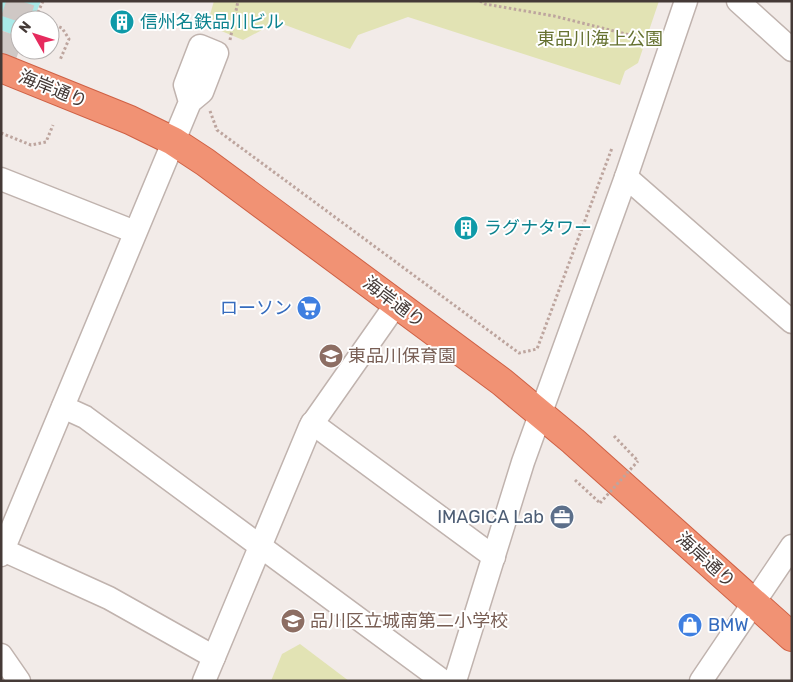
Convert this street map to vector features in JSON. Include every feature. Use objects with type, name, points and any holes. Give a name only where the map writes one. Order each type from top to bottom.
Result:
[{"type":"highway","name":"海岸通り","points":[[10,72],[130,120],[173,141],[205,162],[502,382],[541,414],[792,637]]},
{"type":"street","points":[[455,681],[523,462],[626,178],[686,1]]},
{"type":"street","points":[[738,1],[792,50]]},
{"type":"street","points":[[201,103],[173,141],[2,553],[109,598],[214,657]]},
{"type":"street","points":[[626,178],[792,322]]},
{"type":"street","points":[[1,179],[135,232]]},
{"type":"street","points":[[204,681],[312,423],[397,303]]},
{"type":"street","points":[[63,407],[85,416],[443,681]]},
{"type":"street","points":[[312,423],[494,558]]},
{"type":"street","points":[[701,681],[792,546]]},
{"type":"street","points":[[1,655],[19,681]]},
{"type":"street","points":[[1,669],[14,681]]},
{"type":"path","points":[[227,48],[238,1]]},
{"type":"path","points":[[480,1],[485,4],[554,16],[650,40],[652,33]]},
{"type":"path","points":[[60,27],[69,39],[60,60]]},
{"type":"path","points":[[201,103],[209,111],[218,130],[518,353],[537,349],[612,148]]},
{"type":"path","points":[[1,133],[31,145],[46,142],[53,125]]},
{"type":"path","points":[[575,480],[600,503],[638,461],[614,436]]},
{"type":"green space","name":"東品川海上公園","points":[[214,1],[659,1],[638,63],[625,71],[620,85],[408,17],[358,35],[350,49],[277,22],[243,40],[207,25]]},
{"type":"green space","points":[[300,644],[349,681],[271,681],[282,654]]},
{"type":"water","points":[[1,1],[41,1],[37,10],[10,10],[10,60],[16,60],[1,95]]},
{"type":"pier","points":[[1,30],[10,34],[10,60],[19,60],[4,96],[1,98]]},
{"type":"tunnel","points":[[1,60],[21,1]]},
{"type":"place","name":"信州名鉄品川ビル","points":[[122,22]]},
{"type":"place","name":"ラグナタワー","points":[[466,228]]},
{"type":"place","name":"ローソン","points":[[309,308]]},
{"type":"place","name":"東品川保育園","points":[[331,356]]},
{"type":"place","name":"IMAGICA Lab","points":[[562,517]]},
{"type":"place","name":"品川区立城南第二小学校","points":[[293,621]]},
{"type":"place","name":"BMW","points":[[690,625]]}]
